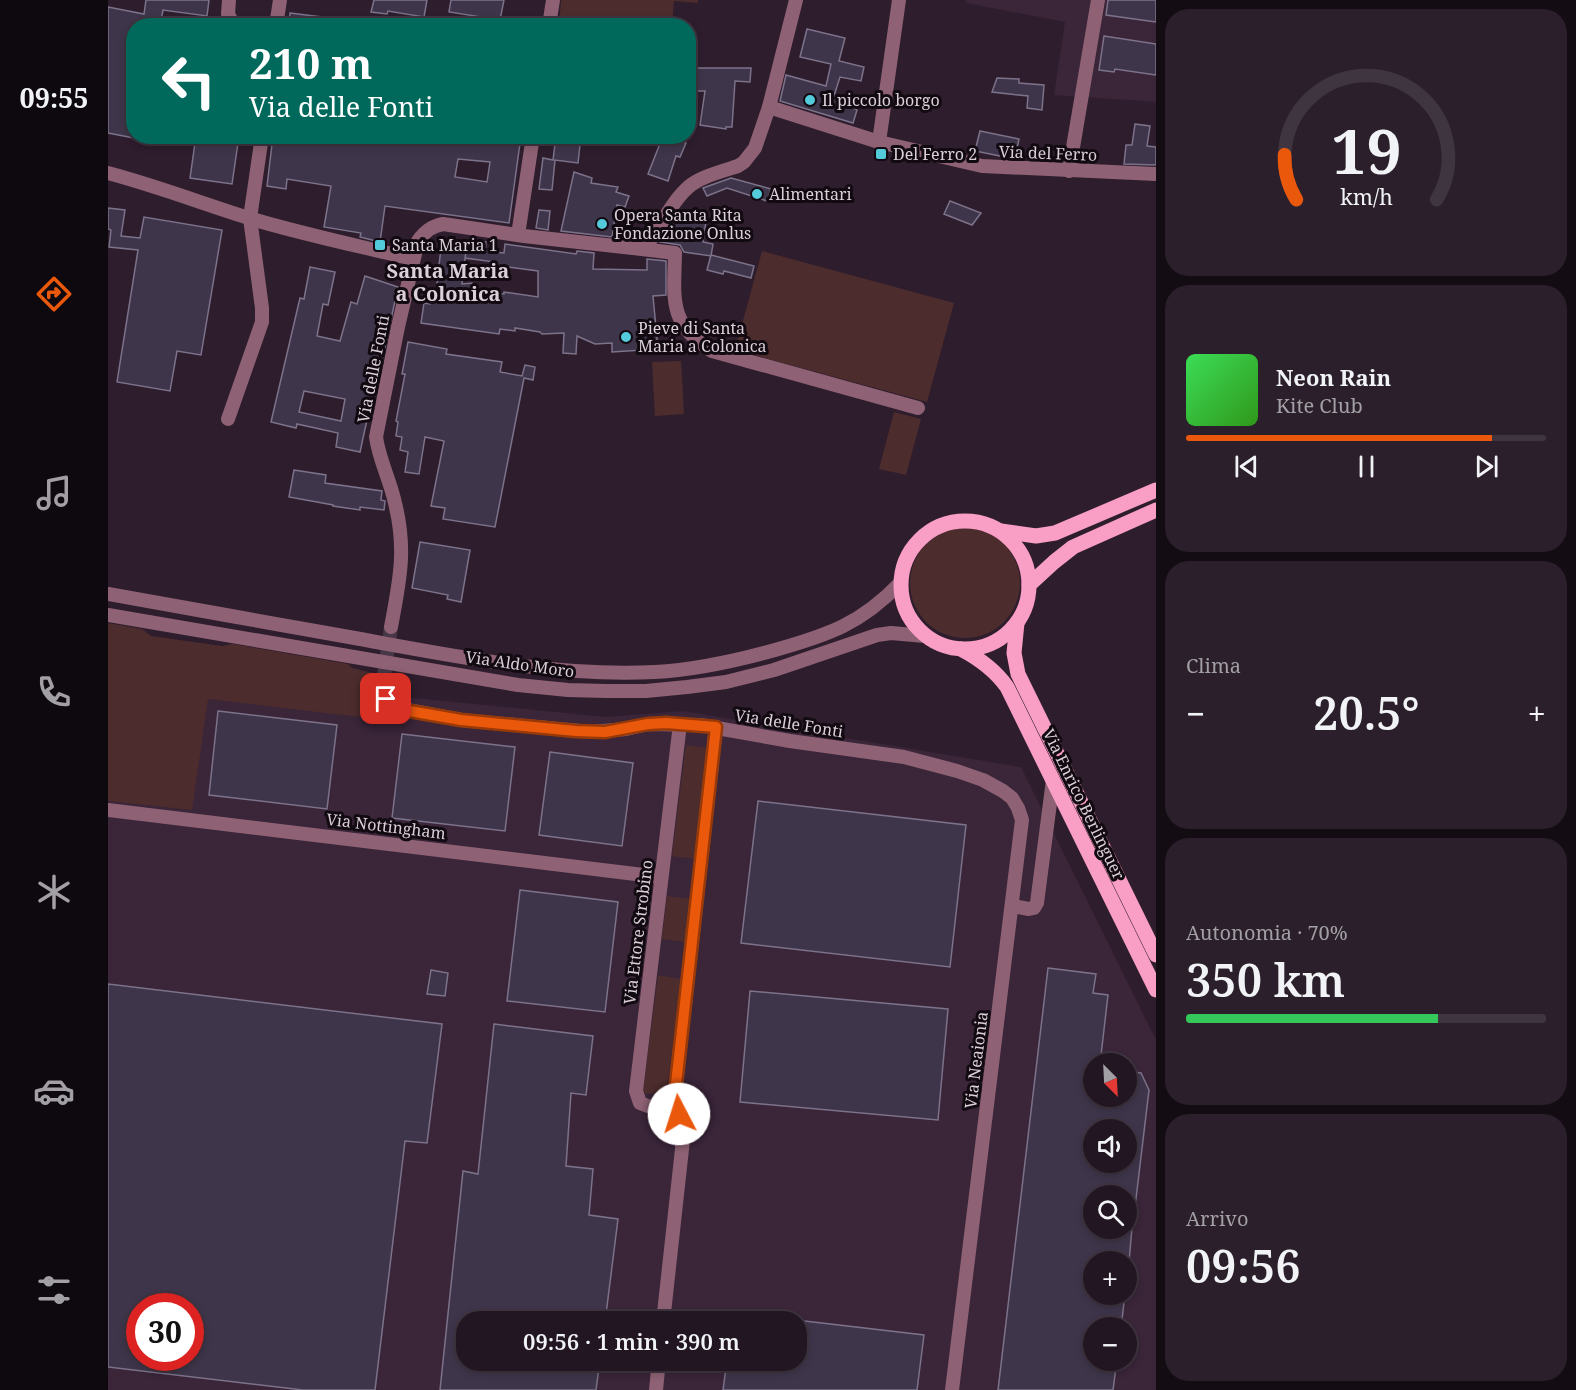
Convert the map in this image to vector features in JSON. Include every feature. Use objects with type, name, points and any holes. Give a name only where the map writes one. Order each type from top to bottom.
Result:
[{"type":"main road","points":[[1000,531],[1036,536],[1055,533],[1156,490]]},
{"type":"main road","points":[[1029,585],[1073,547],[1156,510]]},
{"type":"main road","points":[[968,520],[1000,531],[1009,537],[1022,554],[1029,574],[1026,605],[1017,623],[1006,635],[977,648],[946,647],[925,636],[911,621],[905,609],[900,583],[910,551],[917,542],[935,528],[946,523],[968,520]]},
{"type":"main road","name":"Via Enrico Berlinguer","points":[[1017,623],[1014,653],[1017,674],[1156,955]]},
{"type":"main road","name":"Via Enrico Berlinguer","points":[[961,649],[988,666],[1007,687],[1156,990]]},
{"type":"street","points":[[229,0],[230,18]]},
{"type":"street","points":[[277,18],[280,0]]},
{"type":"street","points":[[550,18],[553,0]]},
{"type":"street","points":[[642,249],[650,242],[675,201],[691,183],[744,162],[754,148],[769,107],[796,0]]},
{"type":"street","points":[[879,142],[899,0]]},
{"type":"street","points":[[1069,171],[1098,0]]},
{"type":"street","name":"Via del Ferro","points":[[769,107],[879,142],[982,166],[1156,174]]},
{"type":"street","points":[[228,418],[262,322],[250,218],[261,144]]},
{"type":"street","points":[[518,235],[531,144]]},
{"type":"street","points":[[108,173],[331,241],[413,259]]},
{"type":"street","name":"Via delle Fonti","points":[[391,627],[401,574],[402,545],[397,510],[378,452],[376,437],[413,259],[421,236],[435,226],[443,224],[675,253],[674,298],[677,313],[685,329],[696,342],[712,351],[918,408]]},
{"type":"street","name":"Via Aldo Moro","points":[[108,594],[525,667],[600,673],[655,672],[717,664],[813,639],[856,620],[872,610],[900,583]]},
{"type":"street","name":"Via Aldo Moro","points":[[108,615],[518,685],[568,690],[646,691],[697,686],[774,670],[877,635],[891,633],[925,636]]},
{"type":"street","name":"Via delle Fonti","points":[[383,682],[386,699],[398,708],[461,720],[591,732],[626,729],[648,724],[716,727],[790,741],[904,757],[957,771]]},
{"type":"street","name":"Via Ettore Strobino","points":[[679,1114],[648,1108],[640,1103],[637,1096],[660,877],[680,724]]},
{"type":"street","points":[[664,1311],[683,1140],[676,1084],[716,727]]},
{"type":"street","name":"Via Neaionia","points":[[952,1390],[1022,820],[1012,798],[1003,791],[983,780],[957,771]]},
{"type":"street","points":[[1012,906],[1029,909],[1034,908],[1037,903],[1053,780]]},
{"type":"street","name":"Via Nottingham","points":[[108,810],[660,877]]},
{"type":"street","points":[[656,1390],[658,1371]]},
{"type":"shaded area","points":[[561,0],[698,0],[698,3],[674,1],[673,18],[560,18]]},
{"type":"shaded area","points":[[966,0],[1156,0],[1156,102],[1054,95],[1065,22],[966,3]]},
{"type":"shaded area","points":[[762,251],[954,303],[927,402],[735,350]]},
{"type":"shaded area","points":[[681,361],[684,414],[655,416],[652,362]]},
{"type":"shaded area","points":[[894,412],[921,419],[906,475],[879,469]]},
{"type":"shaded area","points":[[965,528],[986,532],[1004,544],[1016,562],[1020,583],[1016,604],[1004,622],[986,634],[965,638],[944,634],[926,622],[914,604],[910,583],[914,562],[926,544],[944,532]]},
{"type":"shaded area","points":[[108,623],[142,629],[151,636],[222,646],[233,644],[348,664],[352,668],[373,673],[375,677],[369,718],[208,699],[192,810],[108,801]]},
{"type":"shaded area","points":[[201,677],[606,717],[683,711],[1021,767],[1156,1040],[1156,1390],[108,1390],[108,766]]},
{"type":"shaded area","points":[[686,745],[709,748],[695,859],[672,856]]},
{"type":"shaded area","points":[[667,896],[691,899],[685,942],[662,939]]},
{"type":"shaded area","points":[[658,975],[681,979],[666,1095],[643,1093]]},
{"type":"building","points":[[146,0],[209,0],[207,16],[163,10],[162,18],[126,18],[126,136],[108,133],[108,7],[144,14]]},
{"type":"building","points":[[374,0],[427,0],[424,17],[388,11],[387,14],[371,12]]},
{"type":"building","points":[[451,0],[504,0],[500,18],[449,12]]},
{"type":"building","points":[[1108,0],[1156,0],[1156,22],[1106,15]]},
{"type":"building","points":[[290,13],[330,18],[290,18]]},
{"type":"building","points":[[807,29],[845,38],[839,61],[864,67],[861,81],[840,77],[834,96],[857,110],[853,123],[780,101],[786,75],[826,86],[831,64],[800,57]]},
{"type":"building","points":[[1104,36],[1156,44],[1156,75],[1115,69],[1114,72],[1099,70]]},
{"type":"building","points":[[696,68],[751,68],[750,82],[735,81],[732,127],[726,127],[726,129],[700,125],[705,91],[696,91]]},
{"type":"building","points":[[997,78],[1019,79],[1019,83],[1044,85],[1042,110],[1027,108],[1028,96],[992,92]]},
{"type":"building","points":[[1135,124],[1150,126],[1147,146],[1156,147],[1156,165],[1124,164],[1126,145],[1132,145]]},
{"type":"building","points":[[980,131],[1019,139],[1015,159],[975,151]]},
{"type":"building","points":[[195,144],[238,144],[232,184],[190,178]]},
{"type":"building","points":[[272,144],[520,144],[509,223],[385,206],[380,242],[360,237],[361,233],[324,227],[331,186],[287,179],[286,189],[267,186]],"holes":[[[458,159],[490,162],[487,182],[455,177]]]},
{"type":"building","points":[[555,144],[580,144],[578,163],[555,160],[552,190],[539,189],[543,158],[553,160]]},
{"type":"building","points":[[660,144],[686,144],[680,157],[676,156],[668,181],[648,174]]},
{"type":"building","points":[[574,172],[592,178],[591,183],[618,187],[616,192],[629,196],[625,207],[617,205],[612,237],[561,231]]},
{"type":"building","name":"Alimentari","points":[[731,178],[771,189],[767,201],[727,188],[707,196],[703,188]]},
{"type":"building","points":[[950,201],[981,213],[972,225],[944,214]]},
{"type":"building","points":[[108,208],[125,210],[121,236],[140,238],[144,217],[222,230],[201,355],[177,351],[170,391],[117,382],[138,250],[109,247],[111,230],[108,229]]},
{"type":"building","points":[[539,210],[550,211],[548,230],[536,228]]},
{"type":"building","points":[[679,213],[706,221],[703,242],[713,244],[711,256],[684,252],[680,245],[660,242]]},
{"type":"building","points":[[468,240],[486,242],[485,251],[504,253],[505,244],[576,254],[577,251],[594,253],[593,269],[647,270],[647,259],[666,261],[666,295],[653,296],[658,349],[612,352],[612,343],[595,344],[577,336],[576,354],[563,353],[564,333],[542,334],[515,328],[515,331],[500,329],[499,334],[421,323],[424,303],[430,304],[431,292],[436,292],[441,248],[466,251],[466,255]],"holes":[[[465,258],[495,262],[494,265],[538,271],[538,297],[504,292],[504,294],[472,291],[472,283],[462,284]]]},
{"type":"building","points":[[711,255],[754,266],[751,278],[724,271],[723,274],[707,270]]},
{"type":"building","points":[[310,267],[335,272],[328,305],[323,304],[317,336],[340,341],[351,302],[357,304],[365,276],[398,287],[360,452],[336,447],[338,433],[297,424],[296,428],[271,422],[300,298],[304,299]],"holes":[[[304,391],[345,399],[341,421],[299,412]]]},
{"type":"building","points":[[408,342],[447,349],[446,354],[502,362],[500,372],[522,376],[525,365],[535,367],[533,380],[524,378],[495,527],[443,519],[445,508],[431,506],[444,441],[425,437],[419,474],[405,472],[408,452],[400,450],[402,437],[396,436],[398,422],[396,421],[405,374],[402,374]]},
{"type":"building","points":[[294,470],[326,475],[325,483],[382,491],[381,500],[385,501],[384,510],[360,507],[360,510],[289,497]]},
{"type":"building","points":[[420,542],[470,550],[461,602],[447,599],[448,595],[412,588]]},
{"type":"building","points":[[218,711],[337,725],[327,809],[209,795]]},
{"type":"building","points":[[402,734],[515,747],[505,831],[392,818]]},
{"type":"building","points":[[550,752],[633,763],[622,846],[539,835]]},
{"type":"building","points":[[758,801],[966,825],[950,967],[741,943]]},
{"type":"building","points":[[520,890],[618,902],[605,1012],[507,1001]]},
{"type":"building","points":[[1048,968],[1096,974],[1093,993],[1108,995],[1101,1053],[1083,1053],[1083,1107],[1137,1107],[1137,1072],[1141,1073],[1149,1090],[1137,1190],[1137,1185],[1083,1185],[1083,1239],[1131,1239],[1130,1251],[1083,1251],[1083,1305],[1124,1305],[1122,1317],[1083,1317],[1083,1371],[1116,1371],[1113,1390],[998,1390]]},
{"type":"building","points":[[431,970],[448,973],[445,996],[427,994]]},
{"type":"building","points":[[108,984],[442,1024],[427,1143],[405,1141],[375,1390],[303,1390],[142,1371],[204,1371],[204,1293],[126,1293],[126,1369],[108,1367]]},
{"type":"building","points":[[750,991],[948,1009],[938,1120],[740,1102]]},
{"type":"building","points":[[494,1024],[593,1036],[586,1095],[571,1093],[566,1166],[593,1169],[589,1215],[618,1219],[606,1311],[456,1311],[456,1371],[599,1371],[596,1390],[440,1390],[463,1171],[478,1174]]},
{"type":"building","points":[[807,1321],[924,1335],[917,1390],[723,1390],[726,1371],[807,1371]]},
{"type":"tunnel","points":[[383,682],[391,627]]},
{"type":"place","name":"Il piccolo borgo","points":[[810,100]]},
{"type":"place","name":"Del Ferro 2","points":[[881,154]]},
{"type":"place","name":"Alimentari","points":[[757,194]]},
{"type":"place","name":"Opera Santa Rita Fondazione Onlus","points":[[602,224]]},
{"type":"place","name":"Santa Maria 1","points":[[380,245]]},
{"type":"place","name":"Pieve di Santa Maria a Colonica","points":[[626,337]]},
{"type":"district","name":"Santa Maria a Colonica","points":[[448,282]]},
{"type":"route","points":[[386,699],[391,705],[404,710],[461,720],[576,731],[605,732],[666,723],[716,727],[676,1084],[679,1114]]}]
